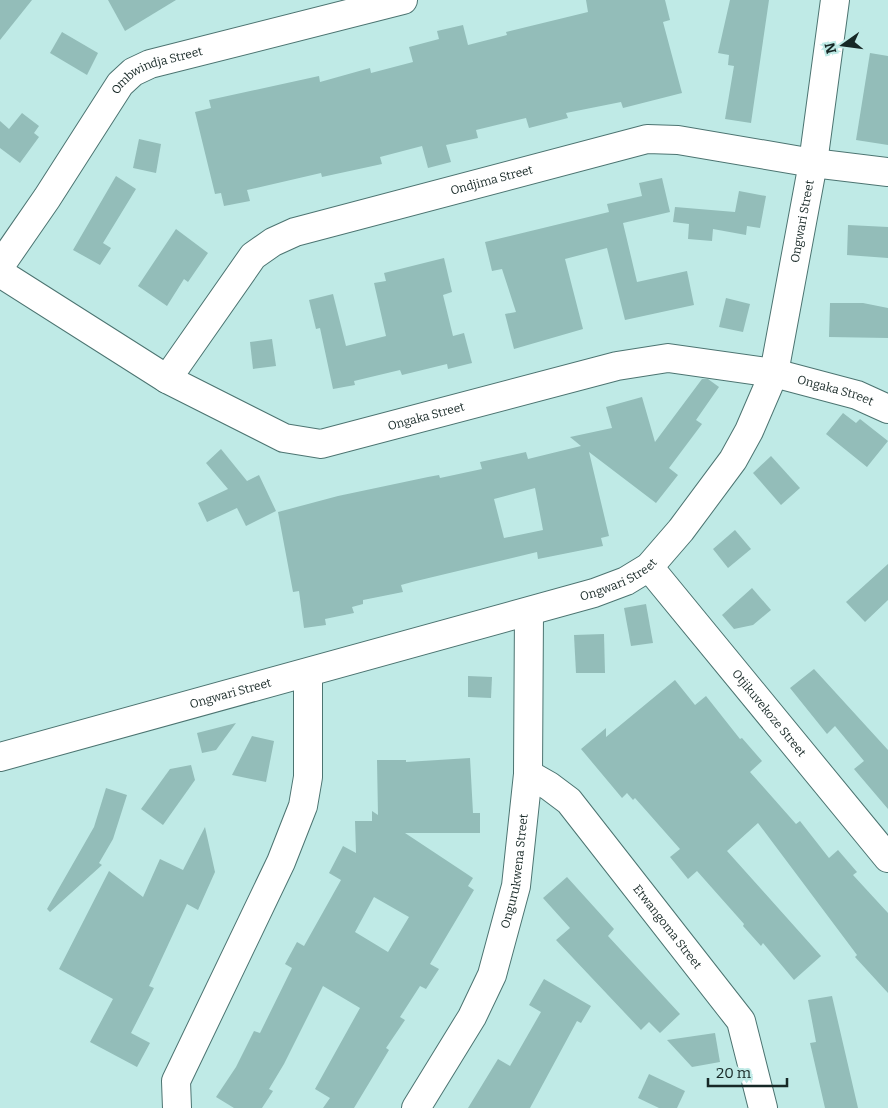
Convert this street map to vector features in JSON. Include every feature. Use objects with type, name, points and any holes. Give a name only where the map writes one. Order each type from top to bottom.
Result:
[{"type":"street","name":"Ombwindja Street","points":[[0,266],[47,198],[120,84],[133,72],[150,64],[403,0]]},
{"type":"street","name":"Ongwari Street","points":[[0,757],[594,594],[626,581],[649,567],[681,530],[733,460],[749,431],[774,373],[813,163],[836,0]]},
{"type":"street","name":"Ondjima Street","points":[[167,379],[253,256],[273,242],[295,232],[647,139],[678,140],[813,163],[888,172]]},
{"type":"street","name":"Ongaka Street","points":[[0,273],[167,379],[284,438],[321,444],[617,366],[668,358],[774,373],[857,395],[888,409]]},
{"type":"street","name":"Otjikuvekoze Street","points":[[649,567],[888,858]]},
{"type":"street","name":"Ongurukwena Street","points":[[416,1108],[472,1017],[492,975],[516,886],[528,774],[529,612]]},
{"type":"street","points":[[177,1108],[176,1080],[282,862],[303,806],[308,777],[308,673]]},
{"type":"street","name":"Etwangoma Street","points":[[528,774],[550,786],[569,801],[741,1021],[763,1108]]},
{"type":"building","points":[[0,0],[32,0],[0,40]]},
{"type":"building","points":[[108,0],[176,0],[125,31]]},
{"type":"building","points":[[586,0],[665,0],[670,20],[663,22],[682,93],[623,108],[621,102],[566,113],[568,118],[529,128],[526,118],[476,130],[478,138],[446,145],[451,162],[428,168],[422,146],[380,157],[382,164],[322,177],[321,173],[247,190],[250,201],[224,206],[221,193],[215,194],[195,112],[211,108],[209,100],[319,76],[320,82],[370,68],[371,73],[413,62],[409,47],[439,39],[437,31],[463,25],[468,45],[507,35],[506,32],[588,12]]},
{"type":"building","points":[[730,0],[769,0],[751,123],[725,119],[734,66],[728,65],[729,55],[718,53]]},
{"type":"building","points":[[62,32],[98,53],[87,75],[50,53]]},
{"type":"building","points":[[870,53],[888,56],[888,145],[856,140]]},
{"type":"building","points":[[22,113],[39,126],[34,133],[39,137],[20,163],[0,148],[0,121],[9,129]]},
{"type":"building","points":[[139,139],[161,144],[156,173],[133,168]]},
{"type":"building","points":[[116,176],[136,189],[103,243],[111,248],[100,265],[73,250]]},
{"type":"building","points":[[662,178],[670,212],[623,223],[637,282],[687,271],[694,305],[625,320],[607,248],[565,259],[583,329],[514,349],[505,314],[516,312],[502,269],[492,271],[485,242],[609,212],[607,204],[642,196],[639,183]]},
{"type":"building","points":[[739,191],[766,196],[760,228],[747,226],[746,235],[713,229],[712,241],[688,239],[689,224],[673,222],[675,207],[735,212]]},
{"type":"building","points":[[848,225],[888,227],[888,258],[847,255]]},
{"type":"building","points":[[176,229],[208,253],[188,282],[184,279],[167,306],[138,286]]},
{"type":"building","points":[[444,258],[452,292],[443,295],[453,336],[464,333],[472,363],[448,369],[447,364],[402,375],[400,370],[354,381],[355,385],[333,389],[320,328],[316,329],[309,300],[333,294],[346,346],[386,336],[374,283],[386,281],[384,273]]},
{"type":"building","points":[[726,298],[750,304],[743,332],[719,327]]},
{"type":"building","points":[[830,303],[863,303],[888,308],[888,338],[829,337]]},
{"type":"building","points":[[272,339],[276,366],[253,369],[250,342]]},
{"type":"building","points":[[702,379],[708,379],[719,387],[696,420],[702,424],[669,468],[678,475],[656,503],[589,452],[609,536],[601,538],[603,546],[538,559],[537,552],[401,585],[403,592],[363,600],[363,604],[352,607],[354,613],[325,619],[326,625],[304,628],[299,591],[293,592],[278,512],[338,496],[428,477],[439,475],[440,478],[482,469],[480,462],[526,452],[528,459],[581,446],[570,437],[612,428],[606,407],[642,397],[655,442]],"holes":[[[535,488],[543,530],[504,538],[494,499]]]},
{"type":"building","points":[[843,413],[856,423],[860,419],[888,441],[867,467],[826,434]]},
{"type":"building","points":[[221,449],[247,481],[259,475],[276,511],[246,526],[237,508],[207,522],[198,503],[228,489],[206,463]]},
{"type":"building","points":[[771,456],[800,488],[781,505],[753,473]]},
{"type":"building","points":[[735,530],[751,549],[728,568],[713,549]]},
{"type":"building","points":[[888,564],[888,600],[865,622],[846,602]]},
{"type":"building","points":[[752,588],[771,610],[753,625],[734,629],[722,615]]},
{"type":"building","points":[[646,604],[653,643],[631,646],[624,608]]},
{"type":"building","points":[[604,634],[605,673],[576,673],[574,635]]},
{"type":"building","points":[[814,669],[888,750],[888,809],[854,769],[864,761],[835,726],[827,734],[790,688]]},
{"type":"building","points":[[468,676],[492,677],[491,698],[468,697]]},
{"type":"building","points":[[675,680],[695,705],[706,696],[740,739],[742,738],[762,761],[750,772],[796,824],[800,821],[829,858],[838,850],[857,872],[853,875],[888,913],[888,993],[855,957],[857,955],[758,823],[727,851],[821,956],[794,980],[763,943],[761,946],[743,926],[744,924],[697,871],[688,879],[670,857],[680,849],[635,798],[633,800],[627,793],[622,798],[581,749],[606,728],[606,737]]},
{"type":"building","points":[[236,723],[216,750],[202,753],[197,733]]},
{"type":"building","points":[[252,736],[274,741],[266,782],[232,775]]},
{"type":"building","points":[[470,758],[473,813],[480,813],[480,833],[405,833],[473,878],[468,886],[474,890],[430,964],[439,969],[426,989],[420,986],[400,1017],[405,1020],[386,1048],[389,1050],[354,1108],[323,1108],[330,1098],[315,1089],[360,1008],[323,986],[284,1064],[269,1089],[273,1091],[262,1108],[234,1108],[216,1097],[236,1067],[254,1031],[260,1033],[292,968],[285,964],[297,942],[304,946],[341,880],[329,873],[343,846],[356,853],[355,821],[372,821],[372,811],[378,815],[377,760],[406,760],[406,762]],"holes":[[[374,897],[409,917],[388,952],[355,932]]]},
{"type":"building","points":[[191,765],[195,780],[163,825],[141,809],[170,769]]},
{"type":"building","points":[[106,788],[127,795],[113,839],[99,863],[102,865],[50,912],[47,909],[94,827]]},
{"type":"building","points":[[205,827],[215,872],[198,910],[187,904],[149,986],[154,988],[131,1033],[150,1043],[137,1067],[90,1042],[113,999],[59,969],[109,871],[143,897],[160,859],[183,870]]},
{"type":"building","points":[[567,877],[614,929],[608,936],[680,1014],[660,1033],[649,1022],[641,1030],[556,940],[570,928],[543,898]]},
{"type":"building","points":[[544,979],[591,1006],[581,1023],[577,1021],[530,1108],[468,1108],[498,1059],[510,1066],[541,1012],[529,1005]]},
{"type":"building","points":[[832,996],[858,1108],[825,1108],[810,1043],[816,1042],[808,1000]]},
{"type":"building","points":[[715,1033],[720,1062],[692,1067],[667,1040]]},
{"type":"building","points":[[649,1074],[685,1091],[677,1108],[659,1108],[638,1098]]}]
